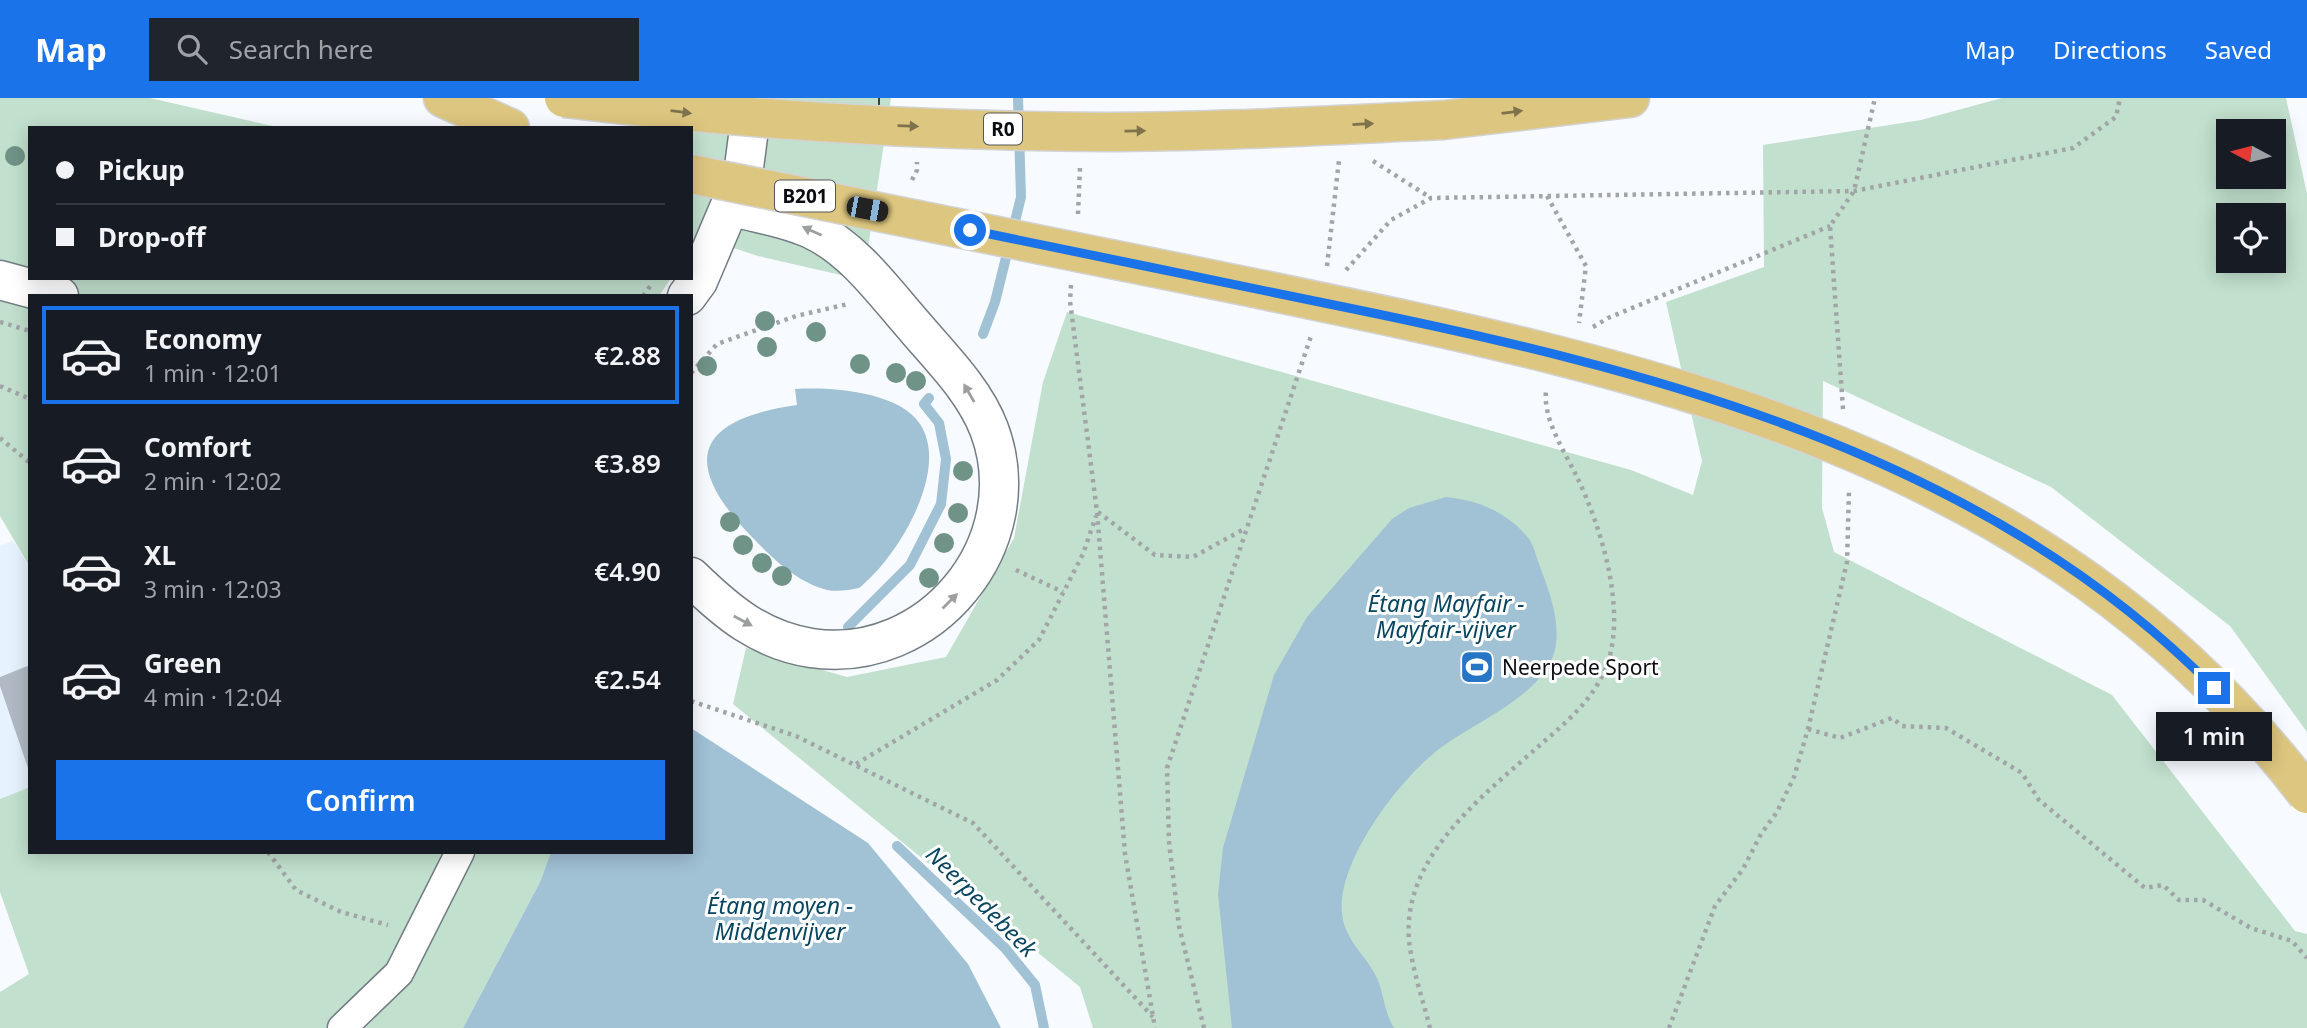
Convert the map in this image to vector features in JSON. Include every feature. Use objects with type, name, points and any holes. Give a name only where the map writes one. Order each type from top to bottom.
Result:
[{"type":"highway","points":[[443,98],[506,126]]},
{"type":"highway","name":"R0","points":[[564,98],[703,114],[896,126],[1105,132],[1444,120],[1630,98]]},
{"type":"highway","name":"B201","points":[[693,174],[1497,340],[1674,386],[1773,420],[1946,493],[2073,569],[2194,668],[2243,718],[2307,794]]},
{"type":"street","points":[[688,294],[698,281],[743,175],[753,98]]},
{"type":"street","points":[[693,579],[729,614],[774,638],[812,648],[855,650],[888,642],[921,627],[956,596],[983,554],[995,521],[1000,476],[989,429],[964,384],[877,283],[841,247],[811,229],[732,206]]},
{"type":"street","points":[[0,280],[52,294]]},
{"type":"street","points":[[342,1028],[399,973],[459,854]]},
{"type":"path","points":[[1587,331],[1608,318],[1830,226],[1854,191],[1875,98]]},
{"type":"path","points":[[1343,276],[1349,263],[1391,220],[1431,198],[1854,191],[2073,148],[2116,117],[2120,98]]},
{"type":"path","points":[[1324,278],[1340,162],[1336,150]]},
{"type":"path","points":[[1078,221],[1080,163]]},
{"type":"path","points":[[1546,196],[1586,266],[1578,326]]},
{"type":"path","points":[[1830,226],[1844,420]]},
{"type":"path","points":[[1072,275],[1070,301],[1097,512],[1125,854],[1155,1028]]},
{"type":"path","points":[[693,371],[718,344],[796,316],[847,304],[877,283]]},
{"type":"path","points":[[0,323],[28,330]]},
{"type":"path","points":[[1204,1028],[1179,926],[1169,842],[1167,768],[1316,326]]},
{"type":"path","points":[[1430,1028],[1409,941],[1410,914],[1418,883],[1429,858],[1483,796],[1576,714],[1596,688],[1613,640],[1614,615],[1601,540],[1591,506],[1553,426],[1545,398],[1547,380]]},
{"type":"path","points":[[0,386],[28,398]]},
{"type":"path","points":[[0,438],[28,461]]},
{"type":"path","points":[[1669,1028],[1715,906],[1743,869],[1794,777],[1808,729],[1847,562],[1849,483]]},
{"type":"path","points":[[1097,512],[1155,555],[1193,557],[1246,528]]},
{"type":"path","points":[[856,764],[997,680],[1039,640],[1083,554],[1097,512]]},
{"type":"path","points":[[983,554],[1063,592]]},
{"type":"path","points":[[693,702],[796,736],[973,823],[1153,1018]]},
{"type":"path","points":[[1808,729],[1840,738],[1892,718],[1902,726],[1946,728],[2022,774],[2039,800],[2144,888],[2163,885],[2179,900],[2203,900],[2251,928],[2292,941],[2307,958]]},
{"type":"path","points":[[269,854],[296,890],[341,912],[419,934]]},
{"type":"shaded area","points":[[13,541],[28,564],[28,788],[0,799],[0,546]]},
{"type":"green space","points":[[0,98],[150,98],[272,126],[28,126],[28,280],[670,280],[660,294],[28,294],[28,564],[0,516]]},
{"type":"green space","points":[[631,98],[891,98],[863,280],[758,256],[700,237],[693,247],[693,126],[630,126]]},
{"type":"green space","name":"Neerpede Sport","points":[[2002,98],[2286,98],[2307,194],[2307,732],[2230,626],[2051,487],[1823,381],[1822,508],[1834,552],[2112,695],[2295,931],[2307,934],[2307,1028],[1093,1028],[1080,987],[733,704],[746,648],[847,677],[946,657],[1014,538],[1043,382],[1067,312],[1631,470],[1693,495],[1702,461],[1666,302],[1764,267],[1763,145],[1921,120]]},
{"type":"green space","points":[[28,788],[28,854],[550,854],[540,882],[463,1028],[0,1028],[0,992],[29,974],[0,892],[0,799]]},
{"type":"water","points":[[795,389],[845,390],[896,404],[920,424],[928,443],[929,465],[915,513],[888,557],[859,588],[827,590],[795,575],[750,535],[728,509],[713,485],[707,465],[709,447],[719,433],[737,421],[797,405]]},
{"type":"water","name":"Étang Mayfair - Mayfair-vijver","points":[[1446,497],[1470,501],[1492,509],[1512,522],[1529,539],[1555,617],[1557,631],[1553,658],[1546,670],[1523,694],[1439,749],[1406,780],[1374,823],[1349,870],[1343,892],[1344,923],[1351,940],[1377,978],[1394,1028],[1232,1028],[1218,894],[1223,848],[1274,675],[1307,617],[1392,519],[1409,508]]},
{"type":"water","name":"Étang moyen - Middenvijver","points":[[693,729],[868,843],[968,964],[1001,1028],[463,1028],[540,882],[550,854],[693,854]]},
{"type":"building","points":[[28,666],[28,768],[0,686],[0,677]]},
{"type":"waterway","name":"Neerpedebeek","points":[[983,334],[995,302],[1021,197],[1018,98]]},
{"type":"waterway","name":"Neerpedebeek","points":[[848,627],[910,565],[941,504],[946,459],[939,423],[924,404],[929,398]]},
{"type":"waterway","name":"Neerpedebeek","points":[[897,846],[1005,948],[1035,985],[1044,1028]]},
{"type":"tram line","points":[[879,98],[879,141]]},
{"type":"place","name":"Neerpede Sport","points":[[1477,667]]},
{"type":"route","points":[[970,230],[1497,340],[1674,386],[1773,420],[1946,493],[2012,530],[2073,569],[2138,619],[2214,688]]}]
